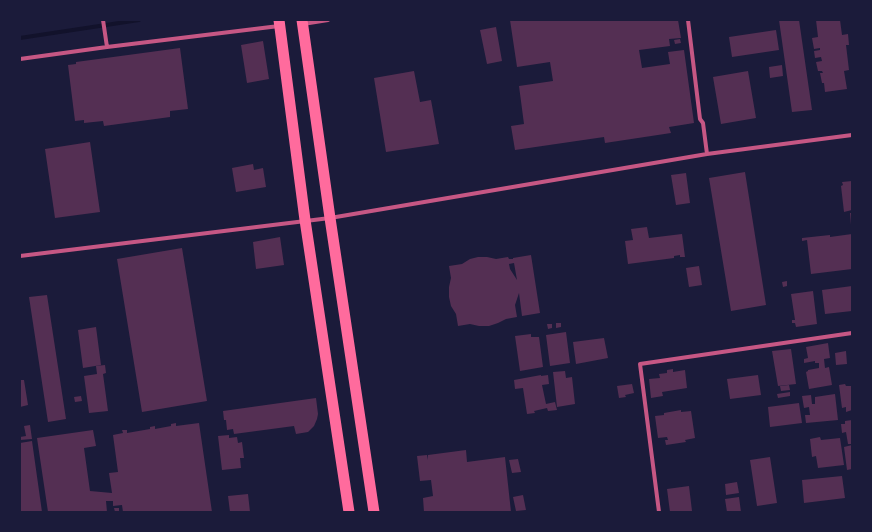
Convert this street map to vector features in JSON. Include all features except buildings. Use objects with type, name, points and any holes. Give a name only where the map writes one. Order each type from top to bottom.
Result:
[{"type":"highway","points":[[303,22],[330,218],[374,512]]},
{"type":"highway","points":[[279,23],[305,220],[349,512]]},
{"type":"street","points":[[103,20],[107,47]]},
{"type":"street","points":[[303,22],[328,20]]},
{"type":"street","points":[[688,20],[700,119],[703,124],[706,154]]},
{"type":"street","points":[[20,59],[279,23]]},
{"type":"street","points":[[20,256],[330,218],[706,154],[852,135]]},
{"type":"street","points":[[659,512],[640,364],[852,333]]},
{"type":"waterway","points":[[20,38],[139,20]]}]
